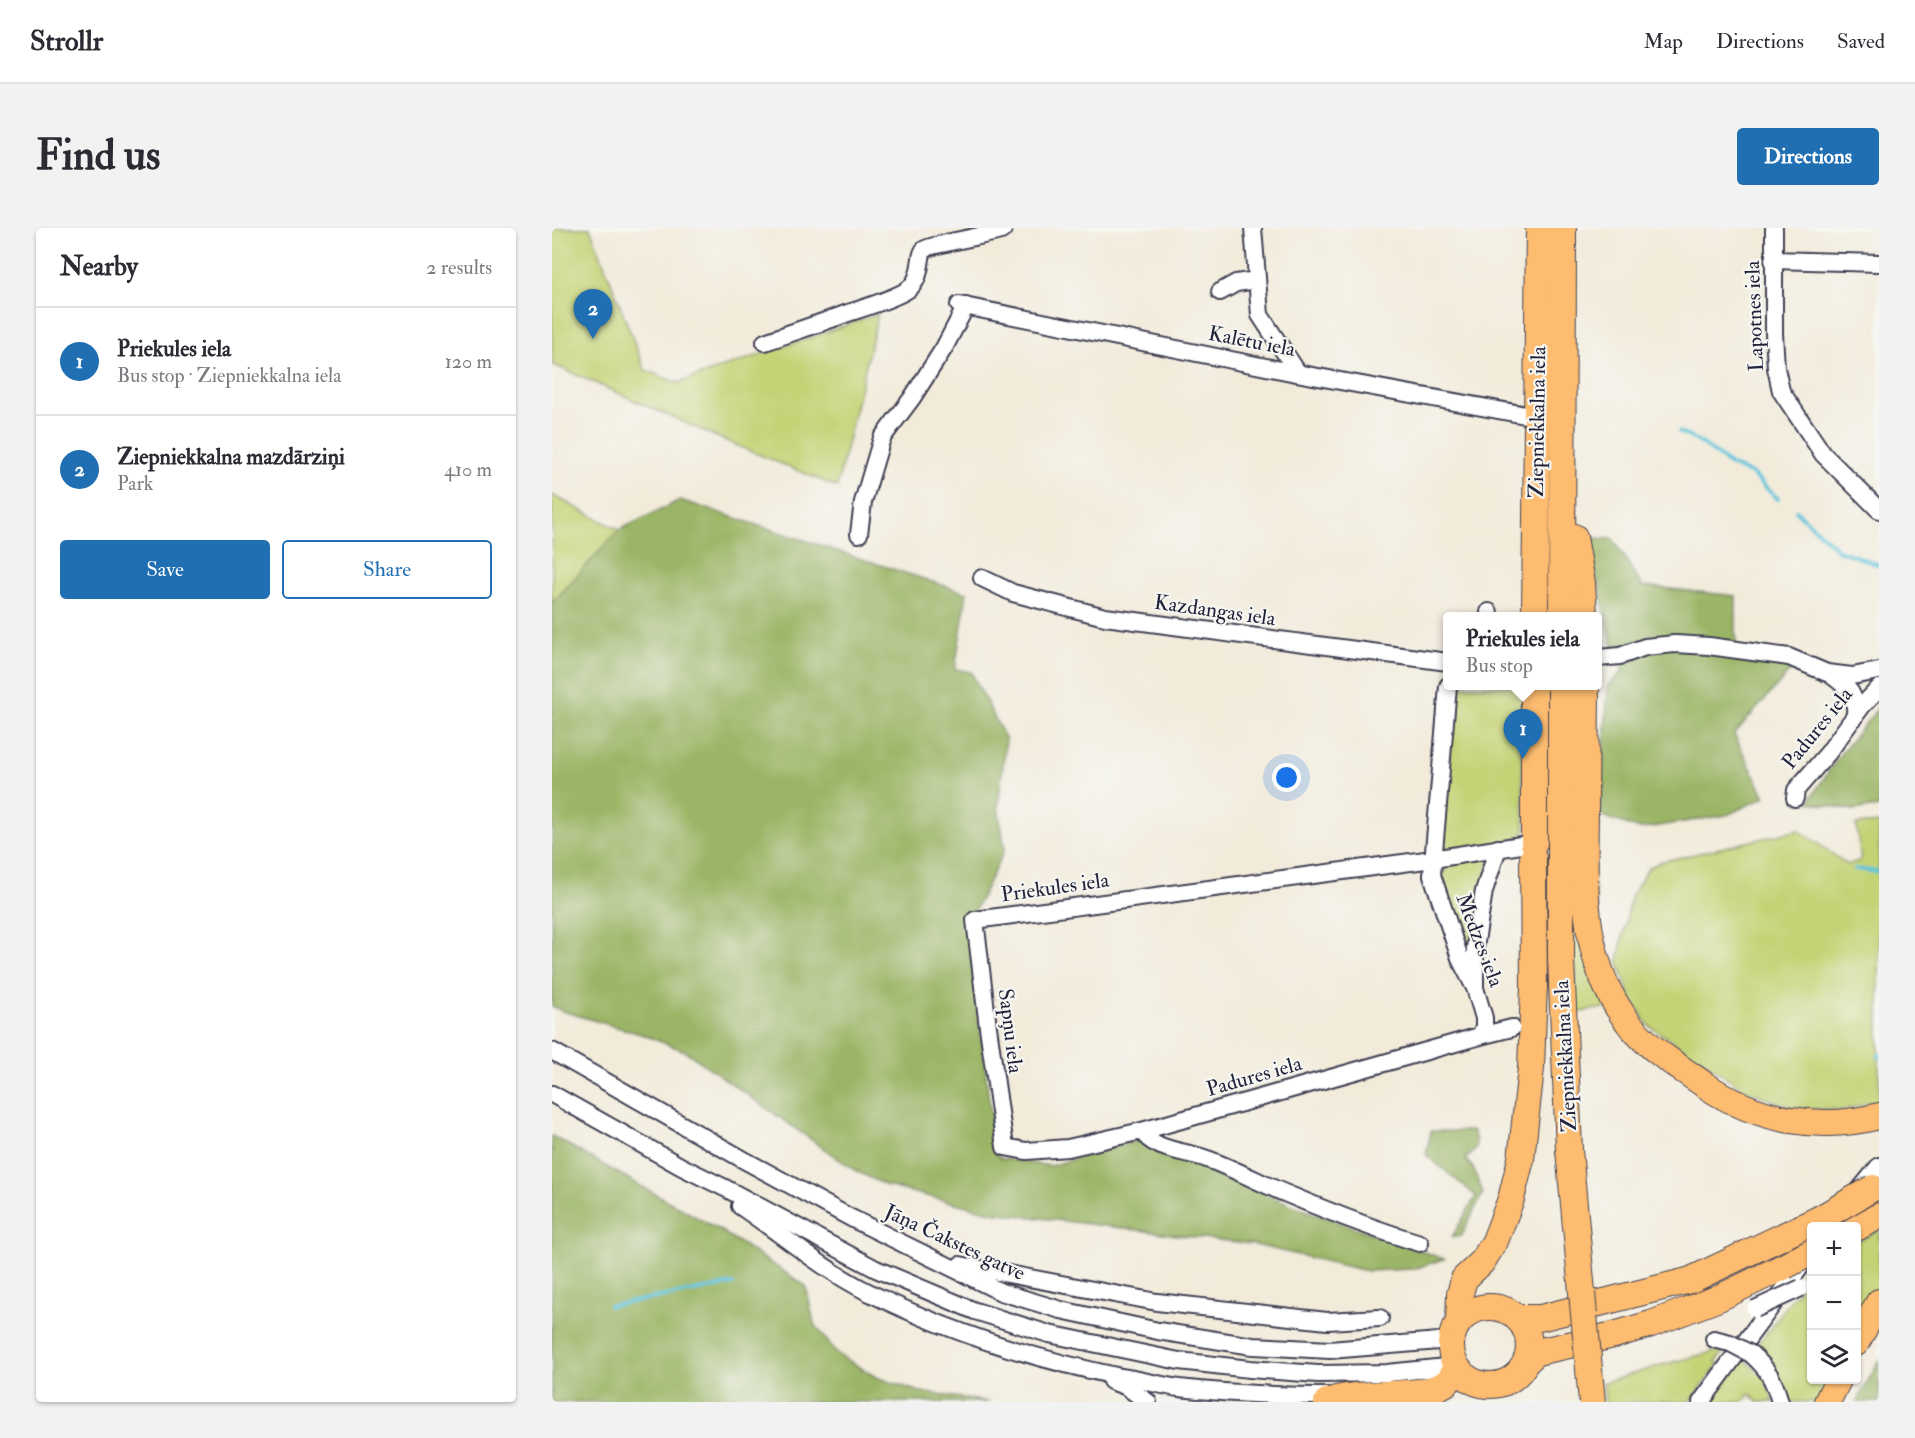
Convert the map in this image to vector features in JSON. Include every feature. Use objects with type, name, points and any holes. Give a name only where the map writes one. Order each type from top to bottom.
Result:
[{"type":"highway","name":"Ziepniekkalna iela","points":[[1535,612],[1539,228]]},
{"type":"highway","name":"Ziepniekkalna iela","points":[[1562,612],[1563,228]]},
{"type":"highway","points":[[1563,477],[1582,583],[1584,612]]},
{"type":"highway","name":"Ziepniekkalna iela","points":[[1455,1331],[1464,1279],[1482,1262],[1495,1241],[1511,1199],[1521,1160],[1531,1068],[1534,986],[1534,690]]},
{"type":"highway","points":[[1586,690],[1585,904],[1599,971],[1623,1016],[1664,1056],[1712,1090],[1746,1107],[1774,1117],[1804,1122],[1835,1123],[1879,1116]]},
{"type":"highway","name":"Ziepniekkalna iela","points":[[1557,693],[1561,959],[1569,1150],[1592,1402]]},
{"type":"highway","points":[[1826,1222],[1877,1180]]},
{"type":"highway","points":[[1861,1226],[1879,1216]]},
{"type":"highway","points":[[1517,1318],[1540,1318],[1691,1280],[1807,1230]]},
{"type":"highway","points":[[1526,1362],[1527,1334],[1517,1318],[1501,1308],[1492,1307],[1473,1311],[1455,1331],[1452,1358],[1456,1366],[1469,1379],[1478,1383],[1497,1385],[1514,1377],[1537,1352],[1614,1335],[1651,1324],[1719,1298],[1807,1255]]},
{"type":"highway","points":[[1861,1336],[1879,1302]]},
{"type":"highway","points":[[1336,1399],[1429,1394],[1450,1380],[1456,1366]]},
{"type":"highway","points":[[1827,1402],[1836,1384]]},
{"type":"street","points":[[765,342],[906,291],[914,285],[921,266],[922,252],[926,247],[990,234],[1004,228]]},
{"type":"street","points":[[1252,228],[1260,315],[1298,373]]},
{"type":"street","name":"Lapotnes iela","points":[[1774,228],[1775,357],[1781,391],[1823,454],[1879,510]]},
{"type":"street","points":[[1773,260],[1879,263]]},
{"type":"street","points":[[1220,292],[1236,283],[1257,280]]},
{"type":"street","name":"Kalētu iela","points":[[859,534],[863,502],[882,438],[912,398],[944,348],[962,306],[1298,373],[1537,417]]},
{"type":"street","name":"Kazdangas iela","points":[[982,579],[1013,592],[1105,617],[1443,661]]},
{"type":"street","points":[[1602,658],[1620,656],[1645,646],[1675,644],[1709,646],[1789,657],[1827,673],[1847,686],[1856,702],[1855,717]]},
{"type":"street","points":[[1827,673],[1852,676],[1879,671]]},
{"type":"street","name":"Padures iela","points":[[1795,798],[1796,790],[1828,753],[1862,706],[1879,688]]},
{"type":"street","name":"Medzes iela","points":[[1448,690],[1432,875],[1461,961],[1475,988],[1484,1017],[1484,1027],[1480,1036]]},
{"type":"street","points":[[1475,988],[1475,948],[1484,891],[1498,848]]},
{"type":"street","name":"Priekules iela","points":[[975,920],[1433,859],[1498,848],[1533,850]]},
{"type":"street","name":"Sapņu iela","points":[[975,920],[1005,1147]]},
{"type":"street","name":"Padures iela","points":[[1005,1147],[1026,1151],[1068,1148],[1142,1131],[1512,1028]]},
{"type":"street","name":"Jāņa Čakstes gatve","points":[[552,1051],[783,1182],[1001,1292],[1061,1310],[1158,1331],[1253,1346],[1330,1350],[1455,1331]]},
{"type":"street","points":[[552,1094],[682,1167],[876,1269],[975,1311],[1049,1334],[1179,1361],[1261,1370],[1318,1374],[1376,1373],[1456,1366]]},
{"type":"street","points":[[1142,1131],[1152,1142],[1205,1158],[1245,1174],[1285,1194],[1394,1236],[1420,1243]]},
{"type":"street","points":[[682,1167],[828,1269],[867,1292],[937,1323],[1024,1353],[1077,1368],[1177,1388],[1336,1399]]},
{"type":"street","points":[[1701,1402],[1807,1259]]},
{"type":"street","points":[[942,1262],[1157,1302],[1327,1321],[1380,1318]]},
{"type":"street","points":[[1755,1308],[1801,1288]]},
{"type":"street","points":[[1722,1341],[1751,1354],[1762,1363],[1775,1382],[1780,1402]]},
{"type":"street","points":[[1077,1368],[1125,1386],[1148,1402]]},
{"type":"green space","points":[[552,228],[590,228],[645,370],[678,383],[878,314],[837,487],[552,364]]},
{"type":"green space","points":[[552,495],[619,530],[552,603]]},
{"type":"green space","points":[[680,500],[967,593],[955,669],[971,672],[1006,740],[998,807],[1005,849],[975,910],[970,938],[991,1117],[999,1158],[1050,1166],[1138,1140],[1299,1208],[1444,1259],[1414,1269],[1367,1271],[1251,1244],[991,1212],[887,1186],[856,1171],[685,1051],[644,1035],[552,1006],[552,603],[619,530]]},
{"type":"green space","points":[[1588,538],[1613,539],[1642,586],[1736,596],[1736,662],[1793,668],[1734,734],[1765,797],[1727,815],[1640,829],[1599,815],[1608,686],[1623,671],[1611,639]]},
{"type":"green space","points":[[1456,690],[1526,690],[1520,735],[1525,832],[1515,840],[1451,850],[1444,845],[1443,829]]},
{"type":"green space","points":[[1879,707],[1879,807],[1853,810],[1808,802],[1841,753]]},
{"type":"green space","points":[[1579,745],[1609,1007],[1576,1013],[1574,897]]},
{"type":"green space","points":[[1879,823],[1879,1100],[1845,1110],[1792,1108],[1746,1090],[1648,1025],[1630,996],[1618,961],[1631,897],[1648,868],[1660,862],[1799,830],[1848,865],[1861,860],[1856,825]]},
{"type":"green space","points":[[1483,858],[1489,860],[1468,964],[1439,879],[1451,865]]},
{"type":"green space","points":[[1431,1131],[1473,1131],[1475,1136],[1475,1150],[1465,1159],[1473,1168],[1483,1193],[1461,1236],[1452,1237],[1476,1196],[1426,1155]]},
{"type":"green space","points":[[552,1136],[721,1231],[806,1286],[814,1323],[836,1353],[876,1377],[920,1392],[990,1402],[552,1402]]},
{"type":"green space","points":[[1879,1229],[1879,1288],[1861,1320],[1861,1276],[1861,1240]]},
{"type":"green space","points":[[1806,1280],[1807,1384],[1828,1384],[1818,1402],[1787,1402],[1755,1348]]},
{"type":"green space","points":[[1725,1349],[1716,1362],[1719,1364],[1690,1402],[1605,1402],[1603,1383]]},
{"type":"green space","points":[[1743,1359],[1765,1378],[1774,1402],[1757,1402],[1750,1393],[1743,1402],[1711,1402]]},
{"type":"green space","points":[[1879,1361],[1879,1402],[1856,1402]]},
{"type":"waterway","points":[[1679,432],[1700,442],[1730,465],[1752,474],[1778,499]]},
{"type":"waterway","points":[[1796,511],[1838,550],[1879,565]]},
{"type":"waterway","points":[[1855,869],[1879,872]]},
{"type":"waterway","points":[[609,1306],[733,1284]]},
{"type":"place","name":"Ziepniekkalna mazdārziņi","points":[[593,339]]},
{"type":"place","name":"Priekules iela","points":[[1523,759]]}]
